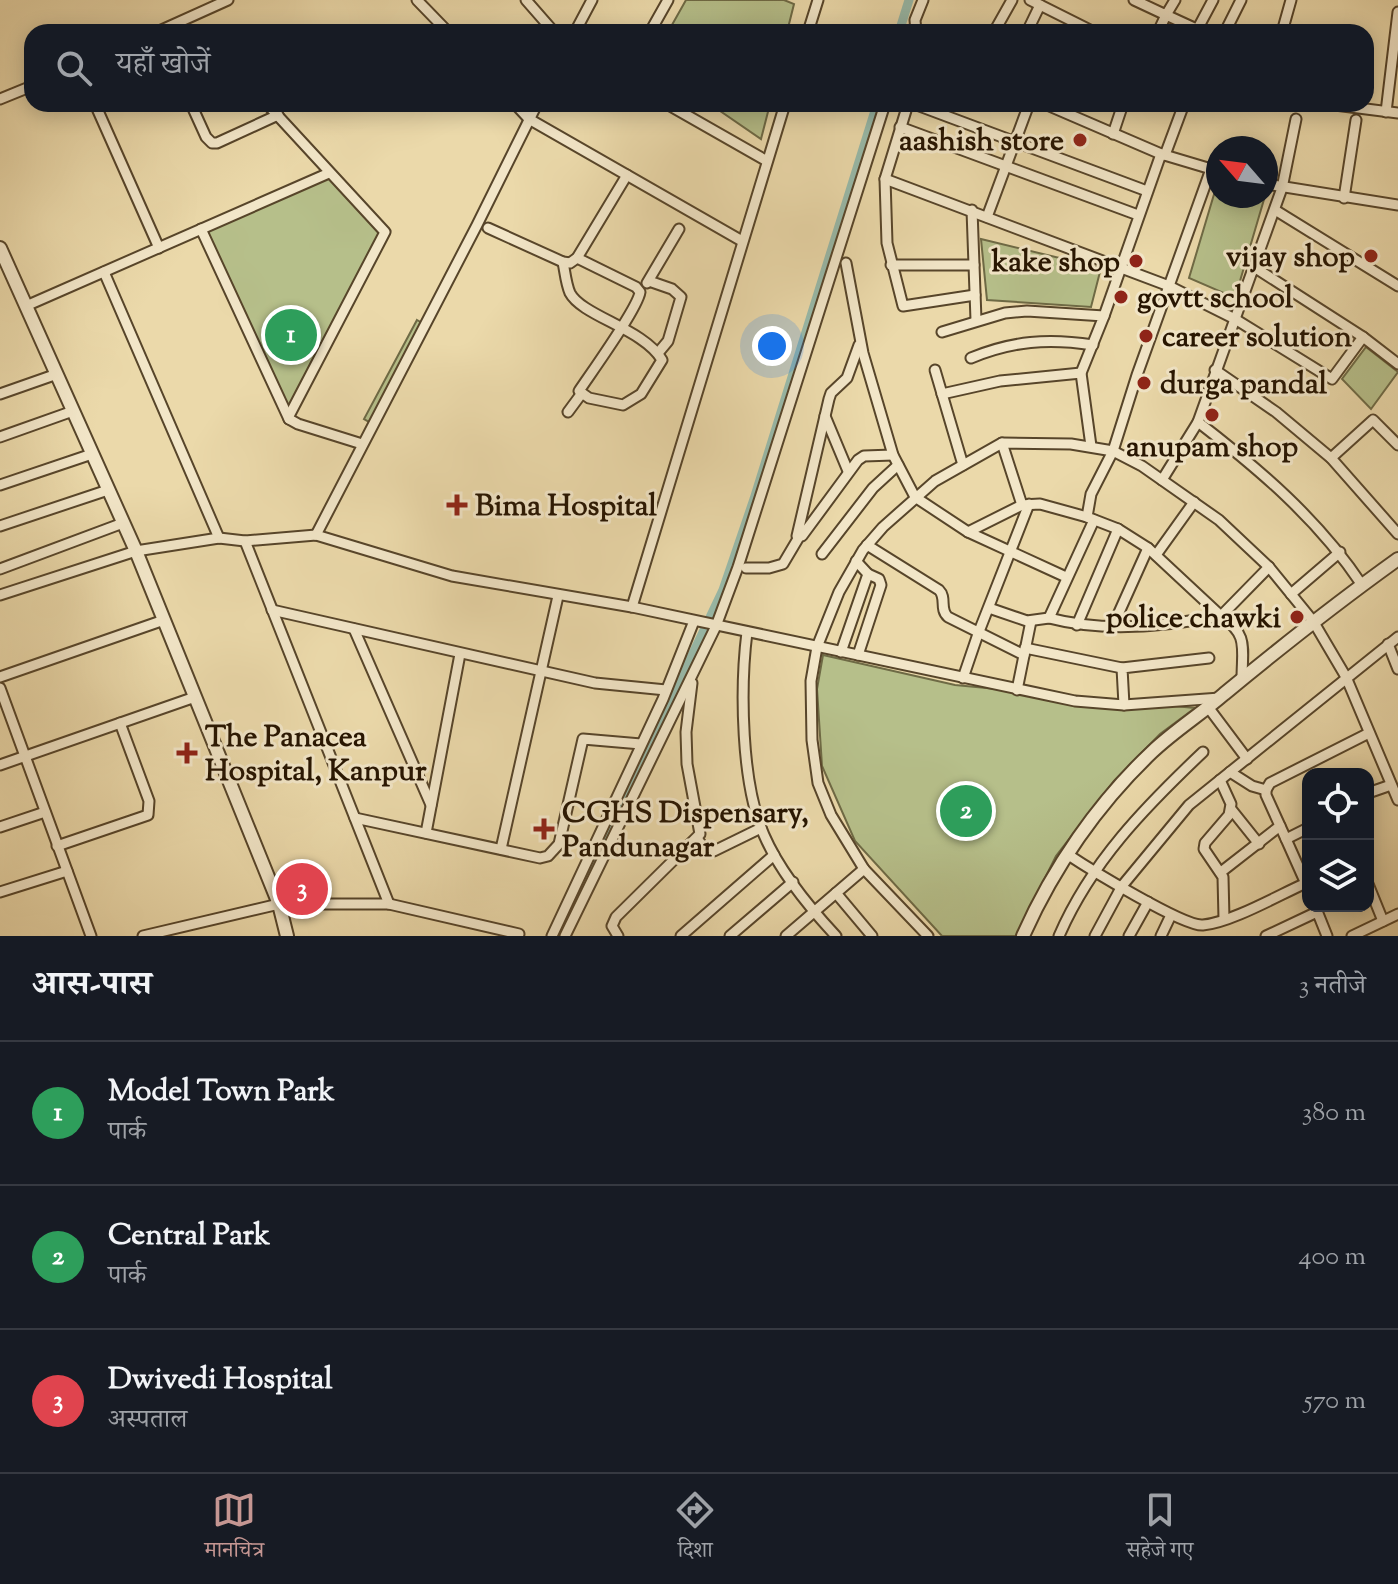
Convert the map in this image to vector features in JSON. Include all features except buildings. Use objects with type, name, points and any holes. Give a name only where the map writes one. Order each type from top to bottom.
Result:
[{"type":"street","points":[[175,24],[228,0]]},
{"type":"street","points":[[417,0],[440,24]]},
{"type":"street","points":[[526,0],[547,24]]},
{"type":"street","points":[[579,24],[592,0]]},
{"type":"street","points":[[654,24],[668,0]]},
{"type":"street","points":[[810,24],[818,0]]},
{"type":"street","points":[[914,24],[923,0]]},
{"type":"street","points":[[998,24],[1012,0]]},
{"type":"street","points":[[1134,0],[1185,24]]},
{"type":"street","points":[[1162,24],[1175,0]]},
{"type":"street","points":[[1203,24],[1213,0]]},
{"type":"street","points":[[1229,24],[1241,0]]},
{"type":"street","points":[[1284,24],[1291,0]]},
{"type":"street","points":[[1029,24],[1035,2],[1078,24]]},
{"type":"street","points":[[1386,112],[1398,12]]},
{"type":"street","points":[[0,99],[24,89]]},
{"type":"street","points":[[1374,110],[1398,113]]},
{"type":"street","points":[[99,112],[159,248]]},
{"type":"street","points":[[195,112],[212,143],[278,115]]},
{"type":"street","points":[[275,112],[385,232],[289,419]]},
{"type":"street","points":[[522,112],[529,119],[742,241]]},
{"type":"street","points":[[316,535],[533,112]]},
{"type":"street","points":[[681,112],[767,161]]},
{"type":"street","points":[[632,607],[782,112]]},
{"type":"street","points":[[565,936],[694,670],[738,567],[882,112]]},
{"type":"street","points":[[907,112],[885,179],[887,243],[903,306],[975,295]]},
{"type":"street","points":[[933,112],[1147,191]]},
{"type":"street","points":[[987,217],[1026,112]]},
{"type":"street","points":[[1067,112],[1163,154],[1206,167]]},
{"type":"street","points":[[1113,134],[1120,112]]},
{"type":"street","points":[[1091,446],[1081,373],[1147,191],[1181,112]]},
{"type":"street","points":[[1162,480],[1198,422],[1275,210],[1296,119]]},
{"type":"street","points":[[1344,198],[1356,120]]},
{"type":"street","points":[[900,127],[1138,215]]},
{"type":"street","points":[[26,306],[329,173]]},
{"type":"street","points":[[488,228],[570,263],[577,258],[627,175]]},
{"type":"street","points":[[885,179],[1169,286],[1235,319],[1332,379],[1363,337]]},
{"type":"street","points":[[1278,187],[1398,205]]},
{"type":"street","points":[[1049,618],[1091,518],[1091,494],[1113,451],[1169,286],[1206,193]]},
{"type":"street","points":[[972,210],[976,320]]},
{"type":"street","points":[[1275,210],[1396,281]]},
{"type":"street","points":[[201,229],[289,419],[307,428],[362,444]]},
{"type":"street","points":[[638,289],[649,281],[679,229]]},
{"type":"street","points":[[0,248],[136,551],[279,904],[287,936]]},
{"type":"street","points":[[577,258],[638,289]]},
{"type":"street","points":[[563,262],[568,288],[575,300],[621,327],[655,347],[662,360],[641,394],[623,405],[589,398],[579,391],[621,327],[639,298],[638,289]]},
{"type":"street","points":[[846,263],[861,342],[896,460],[915,497],[968,532],[1066,577]]},
{"type":"street","points":[[891,265],[974,265]]},
{"type":"street","points":[[1254,267],[1363,337],[1398,364]]},
{"type":"street","points":[[104,272],[219,538]]},
{"type":"street","points":[[649,281],[672,289],[681,297],[668,341],[658,353]]},
{"type":"street","points":[[942,332],[1005,313],[1027,311],[1104,316]]},
{"type":"street","points":[[971,358],[1030,341],[1093,345]]},
{"type":"street","points":[[799,537],[796,533],[831,393],[847,378],[861,342]]},
{"type":"street","points":[[935,370],[963,465]]},
{"type":"street","points":[[1215,370],[1276,412],[1331,458],[1398,534]]},
{"type":"street","points":[[942,394],[1000,381],[1081,373]]},
{"type":"street","points":[[0,394],[57,374]]},
{"type":"street","points":[[568,412],[582,393]]},
{"type":"street","points":[[0,437],[73,411]]},
{"type":"street","points":[[825,416],[848,471]]},
{"type":"street","points":[[1331,458],[1373,420],[1398,445]]},
{"type":"street","points":[[1198,422],[1274,483],[1340,552],[1362,585]]},
{"type":"street","points":[[963,678],[1026,505],[1002,443]]},
{"type":"street","points":[[928,936],[864,869],[831,815],[818,783],[811,681],[817,647],[839,592],[867,545],[935,481],[1002,443],[1091,446],[1113,451],[1162,480],[1219,520],[1269,567],[1313,621],[1346,677],[1398,800]]},
{"type":"street","points":[[0,485],[92,454]]},
{"type":"street","points":[[746,568],[769,568],[783,564],[848,471],[864,456],[896,460]]},
{"type":"street","points":[[822,554],[896,460]]},
{"type":"street","points":[[0,526],[108,490]]},
{"type":"street","points":[[1112,628],[1152,552],[1194,502]]},
{"type":"street","points":[[968,532],[1026,505],[1044,505],[1118,529],[1152,552],[1221,616],[1236,626],[1242,638],[1242,679]]},
{"type":"street","points":[[0,569],[123,523]]},
{"type":"street","points":[[1077,625],[1118,529]]},
{"type":"street","points":[[0,595],[136,551],[219,538],[245,541],[316,535],[452,576],[632,607],[1075,701],[1124,705],[1220,698]]},
{"type":"street","points":[[245,541],[389,904]]},
{"type":"street","points":[[867,545],[939,590],[943,596],[945,615],[978,634],[1025,651],[1122,668],[1209,658]]},
{"type":"street","points":[[1291,594],[1340,552]]},
{"type":"street","points":[[1023,936],[1049,881],[1067,854],[1109,798],[1153,751],[1313,621],[1398,559]]},
{"type":"street","points":[[856,561],[868,574],[879,579],[881,585],[858,655]]},
{"type":"street","points":[[989,608],[1031,621],[1049,618],[1077,625],[1112,628],[1175,624],[1221,616],[1269,567]]},
{"type":"street","points":[[841,652],[868,574]]},
{"type":"street","points":[[501,849],[558,596]]},
{"type":"street","points":[[272,610],[595,683],[666,690]]},
{"type":"street","points":[[0,677],[164,620]]},
{"type":"street","points":[[552,936],[666,690],[694,621]]},
{"type":"street","points":[[1017,690],[1031,621]]},
{"type":"street","points":[[354,629],[431,805]]},
{"type":"street","points":[[747,632],[744,735],[761,828],[774,855],[835,936]]},
{"type":"street","points":[[1095,936],[1122,886],[1189,805],[1398,637]]},
{"type":"street","points":[[1388,644],[1398,669]]},
{"type":"street","points":[[426,833],[460,654]]},
{"type":"street","points":[[1122,668],[1124,705]]},
{"type":"street","points":[[618,936],[612,926],[616,917],[697,838],[700,830],[688,775],[686,748],[694,670]]},
{"type":"street","points":[[0,688],[91,936]]},
{"type":"street","points":[[0,765],[195,697]]},
{"type":"street","points":[[1208,707],[1247,759]]},
{"type":"street","points":[[57,846],[148,815],[149,801],[120,723]]},
{"type":"street","points":[[1266,790],[1270,783],[1290,771],[1369,733]]},
{"type":"street","points":[[355,818],[540,858],[548,856],[559,844],[583,739],[641,744]]},
{"type":"street","points":[[1059,936],[1094,871],[1148,805],[1203,752]]},
{"type":"street","points":[[1230,772],[1252,786],[1266,790]]},
{"type":"street","points":[[1220,780],[1231,809],[1259,844]]},
{"type":"street","points":[[1374,791],[1391,785]]},
{"type":"street","points":[[1266,790],[1302,875]]},
{"type":"street","points":[[1224,919],[1221,872],[1204,849],[1205,843],[1231,809]]},
{"type":"street","points":[[0,827],[45,812]]},
{"type":"street","points":[[1221,872],[1280,826]]},
{"type":"street","points":[[697,838],[703,847],[714,851],[761,828]]},
{"type":"street","points":[[1286,839],[1302,831]]},
{"type":"street","points":[[1067,854],[1171,915],[1200,926],[1302,888]]},
{"type":"street","points":[[681,936],[774,855]]},
{"type":"street","points":[[786,936],[864,869]]},
{"type":"street","points":[[0,892],[67,871]]},
{"type":"street","points":[[730,936],[793,882]]},
{"type":"street","points":[[836,893],[872,936]]},
{"type":"street","points":[[1374,899],[1383,921]]},
{"type":"street","points":[[1129,936],[1148,902]]},
{"type":"street","points":[[143,936],[178,932],[279,904],[389,904],[519,934]]},
{"type":"street","points":[[1266,936],[1310,912]]},
{"type":"street","points":[[1317,912],[1327,936]]},
{"type":"street","points":[[1352,936],[1398,914]]},
{"type":"street","points":[[1161,936],[1171,915]]},
{"type":"green space","points":[[686,0],[784,0],[794,4],[789,24],[672,24]]},
{"type":"green space","points":[[722,112],[768,112],[761,139]]},
{"type":"green space","points":[[329,173],[385,232],[289,416],[201,229]]},
{"type":"green space","points":[[1210,208],[1261,208],[1235,298],[1189,278]]},
{"type":"green space","points":[[981,239],[1101,268],[1091,307],[987,300]]},
{"type":"green space","points":[[417,320],[424,324],[371,423],[364,419]]},
{"type":"green space","points":[[1366,347],[1398,372],[1371,409],[1342,379]]},
{"type":"green space","points":[[823,655],[955,685],[1195,708],[1160,734],[1114,781],[1056,856],[1016,936],[942,936],[855,841],[822,766],[817,689]]},
{"type":"waterway","points":[[902,24],[909,0]]},
{"type":"waterway","points":[[559,936],[723,590],[875,112]]},
{"type":"place","name":"aashish store","points":[[1080,140]]},
{"type":"place","name":"vijay shop","points":[[1371,256]]},
{"type":"place","name":"kake shop","points":[[1136,261]]},
{"type":"place","name":"govtt school","points":[[1121,297]]},
{"type":"place","name":"Model Town Park","points":[[291,335]]},
{"type":"place","name":"career solution","points":[[1146,336]]},
{"type":"place","name":"durga pandal","points":[[1144,383]]},
{"type":"place","name":"anupam shop","points":[[1212,415]]},
{"type":"place","name":"Bima Hospital","points":[[457,505]]},
{"type":"place","name":"police chawki","points":[[1297,617]]},
{"type":"place","name":"The Panacea Hospital, Kanpur","points":[[187,753]]},
{"type":"place","name":"Central Park","points":[[966,811]]},
{"type":"place","name":"CGHS Dispensary, Pandunagar","points":[[544,829]]},
{"type":"place","name":"Dwivedi Hospital","points":[[302,889]]}]
